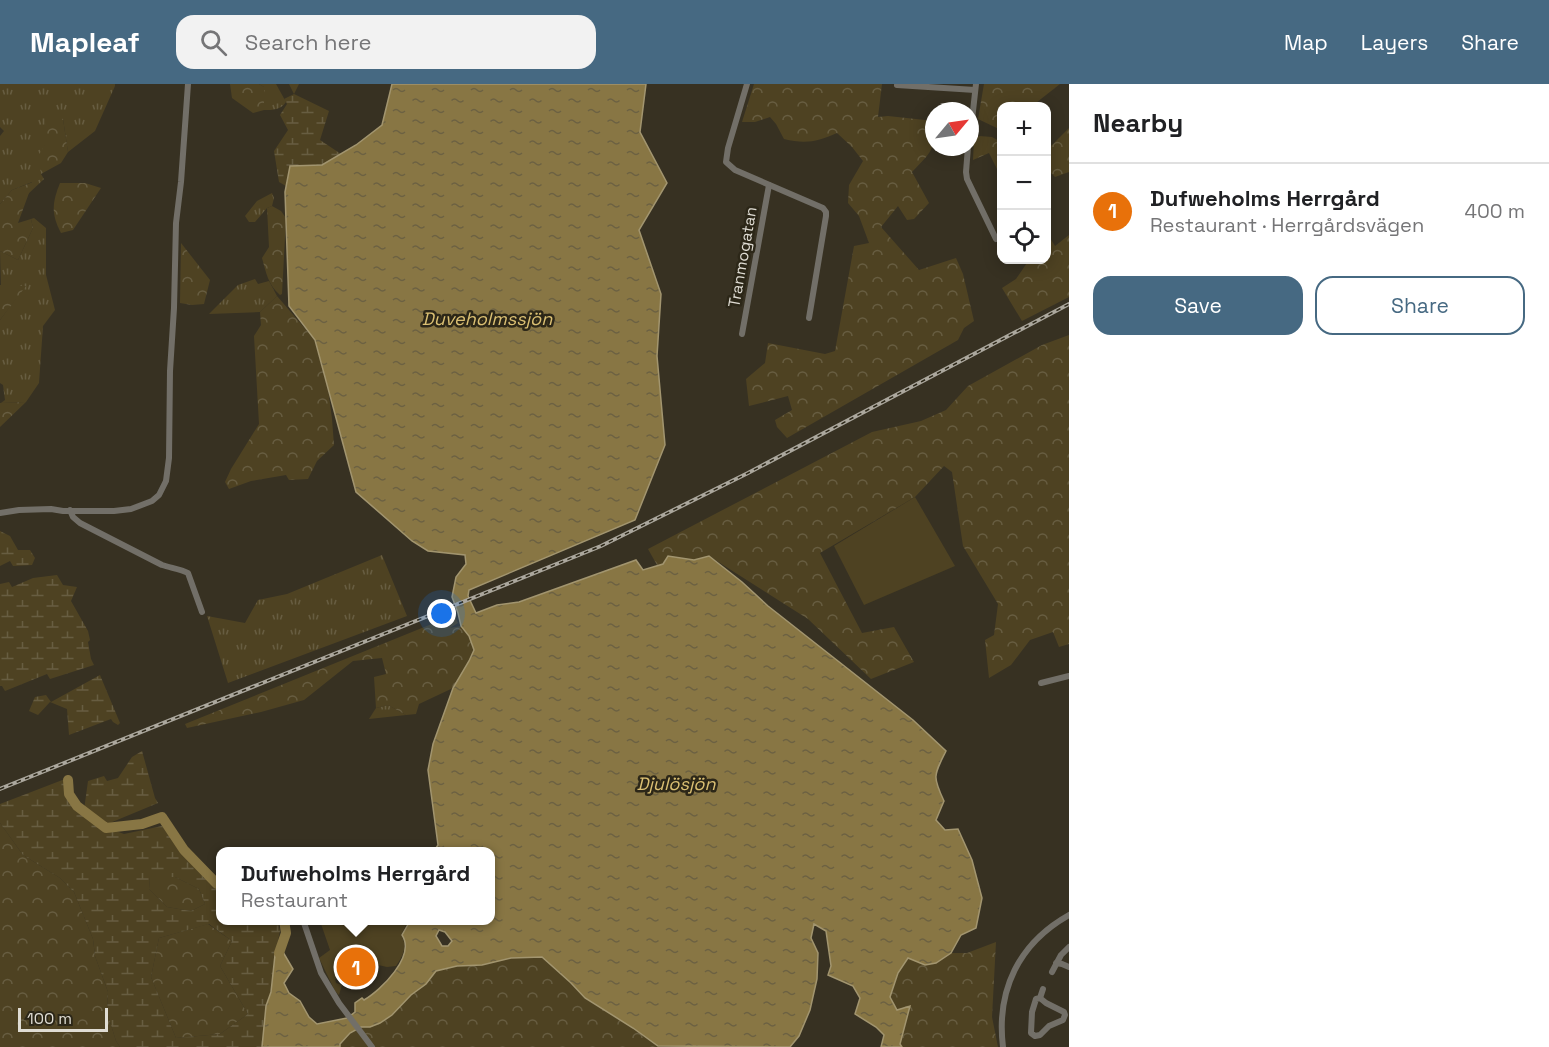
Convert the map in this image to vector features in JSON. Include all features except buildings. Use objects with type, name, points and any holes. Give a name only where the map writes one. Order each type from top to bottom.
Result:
[{"type":"street","points":[[0,513],[51,509],[131,510],[152,501],[159,495],[166,481],[169,458],[176,223],[188,84]]},
{"type":"street","points":[[747,84],[726,162],[735,170],[823,208],[826,212],[809,318]]},
{"type":"street","points":[[897,85],[975,87],[974,102]]},
{"type":"street","points":[[968,156],[967,179],[996,239]]},
{"type":"street","name":"Tranmogatan","points":[[742,334],[769,185]]},
{"type":"street","points":[[70,510],[73,517],[81,523],[162,565],[188,573],[202,612]]},
{"type":"street","points":[[1041,683],[1069,677]]},
{"type":"street","points":[[1003,1047],[1002,1012],[1012,976],[1032,944],[1046,930],[1069,915]]},
{"type":"street","points":[[304,925],[321,972],[372,1047]]},
{"type":"street","points":[[1052,972],[1061,955],[1069,947]]},
{"type":"street","points":[[1056,963],[1069,967]]},
{"type":"street","points":[[1040,998],[1064,1012],[1065,1015],[1063,1020],[1035,1036],[1031,1033],[1032,1012],[1036,999],[1040,998],[1043,989]]},
{"type":"green space","points":[[0,84],[115,84],[115,86],[95,131],[68,152],[63,119],[45,145],[41,174],[44,179],[27,195],[32,182],[12,190],[0,204],[0,136],[4,131],[0,127]]},
{"type":"green space","points":[[230,84],[259,84],[264,87],[264,110],[253,113],[232,98]]},
{"type":"green space","points":[[259,84],[276,84],[286,102],[276,109],[264,110],[264,87]]},
{"type":"green space","points":[[289,84],[299,84],[294,94]]},
{"type":"green space","points":[[754,84],[882,84],[878,117],[925,120],[926,156],[912,172],[929,203],[914,219],[907,220],[898,206],[881,227],[919,270],[956,258],[963,274],[974,321],[964,328],[958,340],[787,438],[777,427],[775,420],[792,410],[788,396],[749,406],[746,379],[765,363],[768,343],[825,354],[835,351],[854,246],[869,243],[859,216],[848,203],[849,185],[863,161],[837,133],[805,142],[784,139],[770,117],[755,122],[742,122]]},
{"type":"green space","points":[[984,84],[1060,84],[1037,102],[997,102],[997,128],[979,119]]},
{"type":"green space","points":[[294,94],[329,111],[320,140],[341,154],[322,165],[290,167],[286,186],[279,182],[274,151],[288,130],[280,115],[287,104],[284,99]]},
{"type":"green space","points":[[46,111],[63,119],[68,152],[61,163],[41,174],[38,156],[45,145]]},
{"type":"green space","points":[[1069,128],[1069,172],[1055,177],[1051,173],[1051,146]]},
{"type":"green space","points":[[979,136],[997,140],[997,169],[989,153],[973,160],[973,156],[979,156]]},
{"type":"green space","points":[[33,182],[18,223],[31,219],[33,228],[18,260],[0,251],[0,204],[12,190]]},
{"type":"green space","points":[[60,183],[85,183],[101,188],[73,230],[61,233],[54,208]]},
{"type":"green space","points":[[272,193],[274,198],[272,206],[267,208],[255,222],[249,222],[245,216],[257,201]]},
{"type":"green space","points":[[272,206],[281,211],[286,218],[282,294],[280,295],[270,283],[262,258],[269,247],[267,208]]},
{"type":"green space","points":[[34,218],[46,228],[46,275],[55,310],[43,326],[39,383],[26,402],[1,403],[5,400],[3,385],[0,383],[0,320],[25,286],[1,286],[0,251],[18,260],[33,228],[31,219]]},
{"type":"green space","points":[[1069,235],[1069,297],[1022,321],[1002,288],[1016,279],[1026,264],[1051,264],[1051,240],[1055,246]]},
{"type":"green space","points":[[181,243],[210,280],[204,304],[180,303]]},
{"type":"green space","points":[[255,279],[258,284],[269,281],[277,296],[260,312],[209,314],[238,285]]},
{"type":"green space","points":[[0,285],[26,286],[0,320]]},
{"type":"green space","points":[[277,296],[314,339],[328,388],[334,445],[317,461],[308,479],[289,480],[286,475],[251,481],[229,489],[225,482],[231,469],[259,424],[254,336],[261,325],[260,312]]},
{"type":"green space","points":[[1069,335],[1069,644],[1059,647],[1053,632],[1030,640],[1011,665],[989,678],[985,640],[994,635],[998,604],[963,546],[952,472],[944,466],[915,497],[820,553],[862,633],[894,627],[914,662],[871,679],[808,619],[709,556],[694,560],[668,556],[663,564],[657,565],[648,549],[872,432],[921,421],[946,410],[968,386],[1042,345]]},
{"type":"green space","points":[[26,402],[0,427],[0,403]]},
{"type":"green space","points":[[915,497],[955,566],[864,605],[834,546]]},
{"type":"green space","points":[[0,531],[10,536],[18,550],[30,550],[35,558],[32,565],[13,566],[10,561],[0,566]]},
{"type":"green space","points":[[382,555],[407,616],[228,683],[207,616],[245,623],[258,600],[287,594]]},
{"type":"green space","points":[[57,575],[63,585],[77,587],[71,601],[88,631],[91,659],[94,665],[50,679],[47,674],[5,691],[0,686],[0,584],[9,582],[12,587],[33,578]]},
{"type":"green space","points":[[454,615],[458,623],[450,628],[461,626],[469,636],[474,650],[453,688],[419,704],[416,714],[406,715],[388,705],[376,708],[374,677],[386,674],[382,658],[353,661],[304,700],[187,728],[185,724]]},
{"type":"green space","points":[[100,675],[120,723],[118,725],[111,719],[69,735],[67,709],[50,702],[38,715],[29,711],[35,697],[46,695],[51,702]]},
{"type":"green space","points":[[388,705],[406,715],[369,719],[376,708]]},
{"type":"green space","points":[[142,751],[158,803],[105,825],[84,810],[88,781],[104,776],[107,781],[118,778],[132,757]]},
{"type":"green space","points":[[65,779],[70,800],[81,812],[102,826],[124,834],[162,826],[197,871],[216,886],[216,925],[279,925],[280,931],[271,992],[266,1006],[262,1047],[120,1047],[107,1012],[108,992],[95,956],[93,939],[74,892],[60,878],[23,855],[0,823],[0,804]],"holes":[[[150,877],[175,877],[199,889],[205,904],[191,911],[167,907],[149,889]],[[209,924],[232,941],[220,966],[248,1014],[220,1034],[176,1038],[151,977],[159,938]]]},
{"type":"green space","points":[[0,823],[23,855],[60,878],[74,892],[93,939],[95,956],[108,992],[107,1012],[120,1047],[0,1047]]},
{"type":"green space","points":[[150,877],[175,877],[199,889],[205,904],[191,911],[167,907],[149,889]]},
{"type":"green space","points":[[208,924],[232,941],[220,966],[248,1014],[220,1034],[176,1038],[151,977],[159,938]]},
{"type":"green space","points":[[321,925],[406,925],[401,935],[404,943],[403,955],[396,966],[387,967],[361,961],[335,979],[336,983],[342,985],[339,995],[319,958],[330,950]]},
{"type":"green space","points":[[996,942],[992,1017],[998,1047],[902,1047],[900,1044],[910,1007],[897,1010],[890,996],[898,974],[908,958],[936,963],[951,953],[967,953]]},
{"type":"green space","points":[[542,957],[585,998],[658,1046],[664,1047],[340,1047],[340,1044],[350,1034],[361,1027],[380,1023],[392,1015],[411,995],[426,984],[436,971],[457,966],[482,965],[511,958]]},
{"type":"water","points":[[392,84],[646,84],[640,132],[667,183],[639,230],[661,294],[657,356],[665,445],[635,520],[469,590],[468,596],[476,613],[497,605],[519,602],[636,560],[643,570],[663,564],[668,556],[694,560],[709,556],[768,606],[913,720],[946,751],[936,776],[944,801],[936,820],[945,830],[958,829],[972,860],[982,898],[976,928],[961,935],[951,953],[936,963],[925,965],[908,958],[898,973],[890,997],[897,1010],[910,1006],[900,1044],[902,1047],[881,1047],[884,1035],[855,1014],[860,998],[853,986],[828,975],[831,966],[826,931],[814,924],[811,938],[818,953],[817,979],[810,1010],[799,1036],[790,1047],[658,1046],[585,998],[542,957],[511,958],[482,965],[457,966],[436,971],[426,984],[411,995],[392,1015],[380,1023],[370,1027],[361,1027],[350,1033],[340,1047],[262,1047],[275,955],[283,952],[293,969],[284,983],[289,993],[300,1001],[309,1017],[317,1024],[347,1018],[355,1012],[355,1003],[362,998],[364,1000],[387,981],[401,962],[405,943],[402,935],[408,925],[495,925],[495,847],[437,847],[428,770],[433,744],[453,688],[474,650],[469,636],[461,626],[452,597],[456,577],[466,564],[465,555],[428,551],[412,541],[356,492],[315,340],[289,306],[285,192],[290,166],[322,165],[356,145],[382,125]],"holes":[[[439,930],[445,932],[452,941],[448,946],[442,946],[436,936]]]},
{"type":"waterway","points":[[68,780],[69,794],[77,806],[106,828],[142,824],[162,817],[184,850],[216,883]]},
{"type":"waterway","points":[[279,953],[286,933],[285,925]]},
{"type":"railway","points":[[0,789],[601,546],[748,473],[1069,304]]},
{"type":"place","name":"Dufweholms Herrgård","points":[[356,967]]},
{"type":"water label","name":"Duveholmssjön","points":[[487,319]]},
{"type":"water label","name":"Djulösjön","points":[[676,784]]}]
